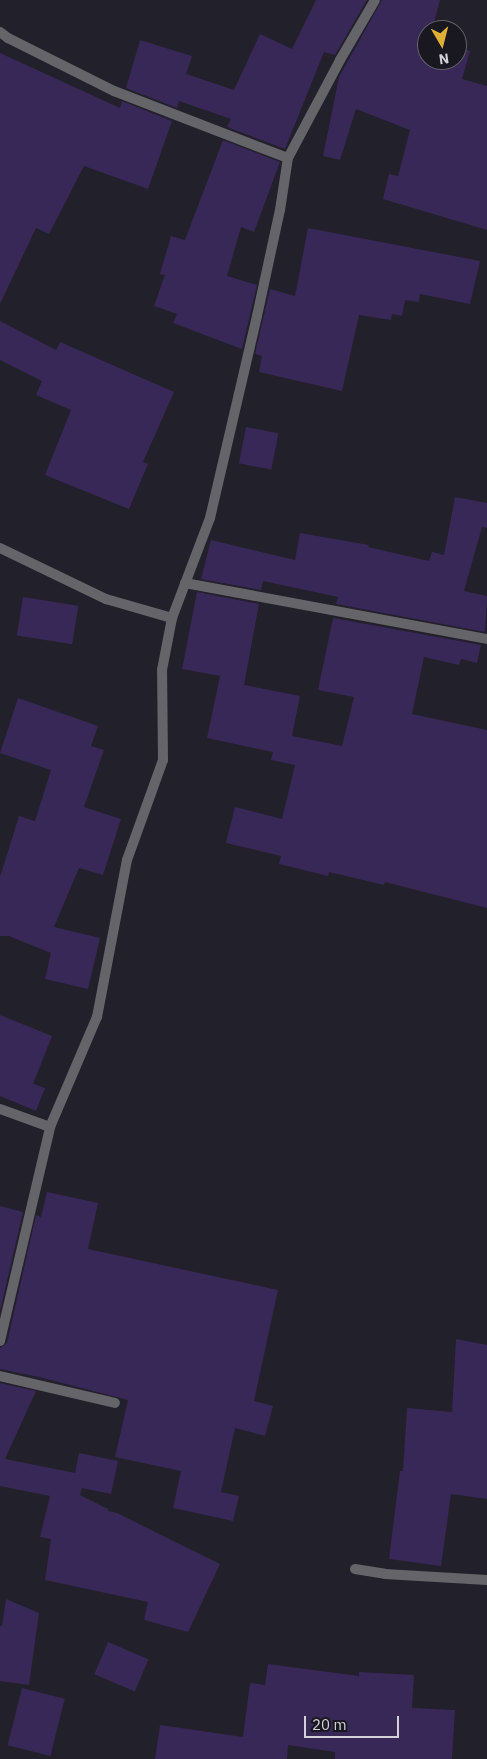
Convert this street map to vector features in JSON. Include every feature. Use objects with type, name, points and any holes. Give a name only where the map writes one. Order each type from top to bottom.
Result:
[{"type":"street","points":[[0,1341],[50,1127],[97,1017],[127,860],[163,760],[162,670],[172,618],[210,518],[280,210],[288,158],[340,60],[375,0]]},
{"type":"street","points":[[0,32],[8,38],[114,91],[288,158]]},
{"type":"street","points":[[0,548],[106,599],[172,618]]},
{"type":"street","points":[[185,583],[487,639]]},
{"type":"street","points":[[0,1109],[50,1127]]},
{"type":"street","points":[[0,1376],[115,1403]]},
{"type":"street","points":[[355,1570],[385,1574],[487,1580]]},
{"type":"building","points":[[316,0],[367,0],[335,55],[324,52],[285,149],[227,127],[231,119],[179,101],[177,108],[126,88],[140,40],[192,56],[186,74],[234,90],[260,34],[292,49]]},
{"type":"building","points":[[382,0],[440,0],[435,20],[417,20],[417,70],[465,70],[462,79],[487,86],[487,230],[383,199],[389,174],[398,176],[410,130],[356,109],[340,160],[323,156],[339,77]]},
{"type":"building","points":[[467,50],[470,51],[467,62]]},
{"type":"building","points":[[0,53],[120,108],[122,101],[172,121],[148,189],[84,166],[49,234],[36,228],[0,304]]},
{"type":"building","points":[[223,140],[280,162],[254,232],[241,227],[227,276],[257,285],[242,349],[173,323],[177,314],[154,306],[165,275],[160,274],[171,236],[185,240]]},
{"type":"building","points":[[308,228],[480,261],[470,304],[420,294],[419,302],[405,300],[402,316],[392,314],[391,320],[359,315],[342,391],[259,372],[262,356],[255,354],[270,289],[295,296]]},
{"type":"building","points":[[0,321],[56,350],[60,342],[174,392],[143,462],[148,464],[129,509],[45,475],[71,410],[36,395],[42,381],[0,360]]},
{"type":"building","points":[[246,427],[278,433],[271,470],[239,463]]},
{"type":"building","points":[[455,497],[487,503],[487,528],[482,527],[464,591],[487,596],[485,632],[336,604],[338,597],[263,581],[261,590],[201,579],[211,540],[295,560],[300,533],[369,545],[368,547],[429,561],[432,552],[444,555]]},
{"type":"building","points":[[197,592],[259,604],[244,685],[300,696],[292,736],[342,746],[354,697],[318,690],[333,618],[481,645],[477,663],[461,659],[459,665],[424,657],[412,714],[487,730],[487,908],[385,882],[384,885],[329,872],[328,876],[279,864],[281,856],[226,843],[235,807],[282,819],[295,765],[271,760],[273,752],[207,738],[220,676],[182,669]]},
{"type":"building","points":[[23,597],[78,606],[72,644],[17,636]]},
{"type":"building","points":[[18,698],[98,726],[91,746],[104,750],[84,807],[121,819],[103,875],[79,868],[54,927],[100,938],[88,989],[45,979],[51,953],[9,936],[0,936],[0,877],[19,816],[35,821],[51,770],[0,753]]},
{"type":"building","points":[[0,1015],[52,1036],[33,1084],[45,1088],[36,1111],[0,1096]]},
{"type":"building","points":[[47,1192],[98,1203],[88,1249],[278,1290],[254,1401],[273,1406],[265,1436],[235,1428],[221,1492],[239,1496],[233,1521],[173,1508],[181,1471],[115,1457],[128,1400],[0,1369],[0,1348],[7,1343],[36,1215],[41,1217]]},
{"type":"building","points":[[0,1206],[23,1212],[0,1311]]},
{"type":"building","points":[[456,1339],[487,1345],[487,1499],[451,1494],[441,1566],[389,1559],[400,1471],[403,1471],[407,1408],[452,1412]]},
{"type":"building","points":[[0,1383],[36,1391],[5,1459],[75,1473],[79,1453],[118,1461],[111,1494],[82,1488],[80,1495],[108,1509],[108,1511],[117,1513],[220,1564],[188,1632],[144,1620],[148,1602],[45,1580],[51,1539],[40,1537],[50,1496],[0,1486]]},
{"type":"building","points":[[6,1599],[39,1613],[29,1685],[0,1681],[0,1626],[2,1626]]},
{"type":"building","points":[[108,1642],[149,1659],[135,1691],[94,1674]]},
{"type":"building","points":[[268,1664],[359,1676],[359,1672],[414,1675],[412,1708],[455,1710],[452,1759],[335,1759],[335,1752],[288,1745],[287,1759],[155,1759],[160,1725],[243,1737],[250,1683],[265,1685]]},
{"type":"building","points":[[22,1688],[65,1699],[50,1756],[8,1745]]}]
